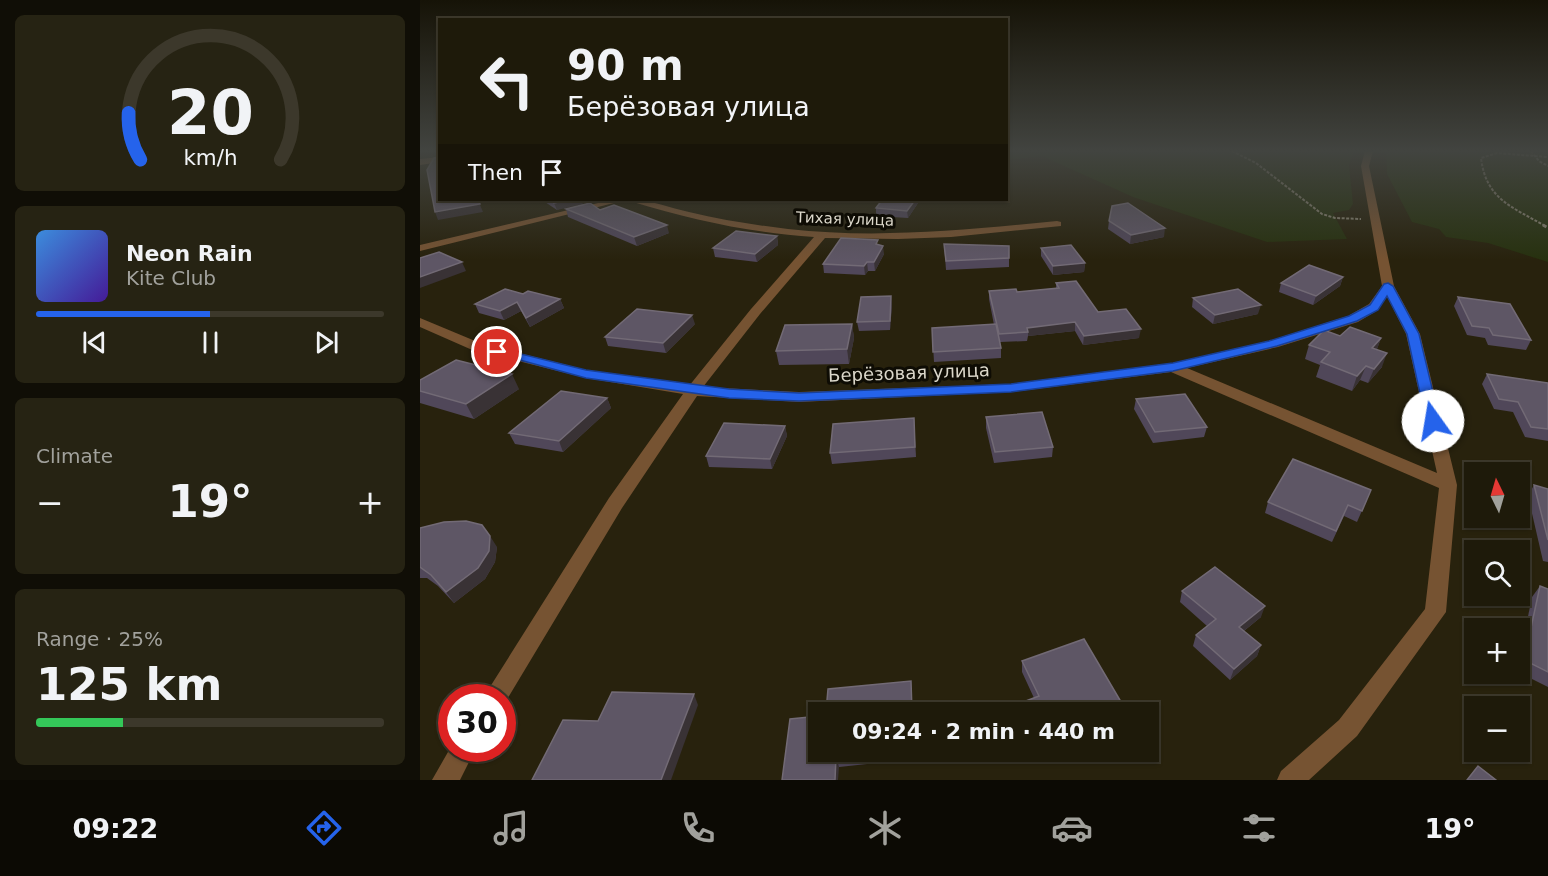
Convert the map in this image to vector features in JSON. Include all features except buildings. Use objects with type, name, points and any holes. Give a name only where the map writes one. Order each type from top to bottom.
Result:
[{"type":"street","points":[[1290,780],[1348,728],[1435,612],[1448,486],[1413,334],[1388,286],[1368,187]]},
{"type":"street","points":[[420,248],[617,201]]},
{"type":"street","name":"Тихая улица","points":[[640,201],[690,215],[822,236],[922,236],[1057,224]]},
{"type":"street","points":[[504,684],[610,513],[693,391],[775,287],[822,236]]},
{"type":"street","name":"Берёзовая улица","points":[[420,322],[475,346],[586,374],[693,391],[799,397],[1011,388],[1173,367],[1273,344],[1353,319],[1374,307],[1388,286]]},
{"type":"street","points":[[1173,367],[1448,486]]},
{"type":"street","points":[[445,780],[456,762]]},
{"type":"path","points":[[1288,187],[1322,214],[1335,218],[1373,219]]},
{"type":"path","points":[[1491,187],[1512,210],[1548,228]]},
{"type":"green space","points":[[1112,187],[1351,187],[1353,204],[1349,210],[1333,213],[1347,239],[1267,242],[1133,197]]},
{"type":"green space","points":[[1394,187],[1548,187],[1548,262],[1488,243],[1446,237],[1439,229],[1412,222]]},
{"type":"route","points":[[497,352],[586,374],[693,391],[729,394],[799,397],[1011,388],[1173,367],[1273,344],[1353,319],[1374,307],[1388,286],[1413,334],[1433,421]]}]
